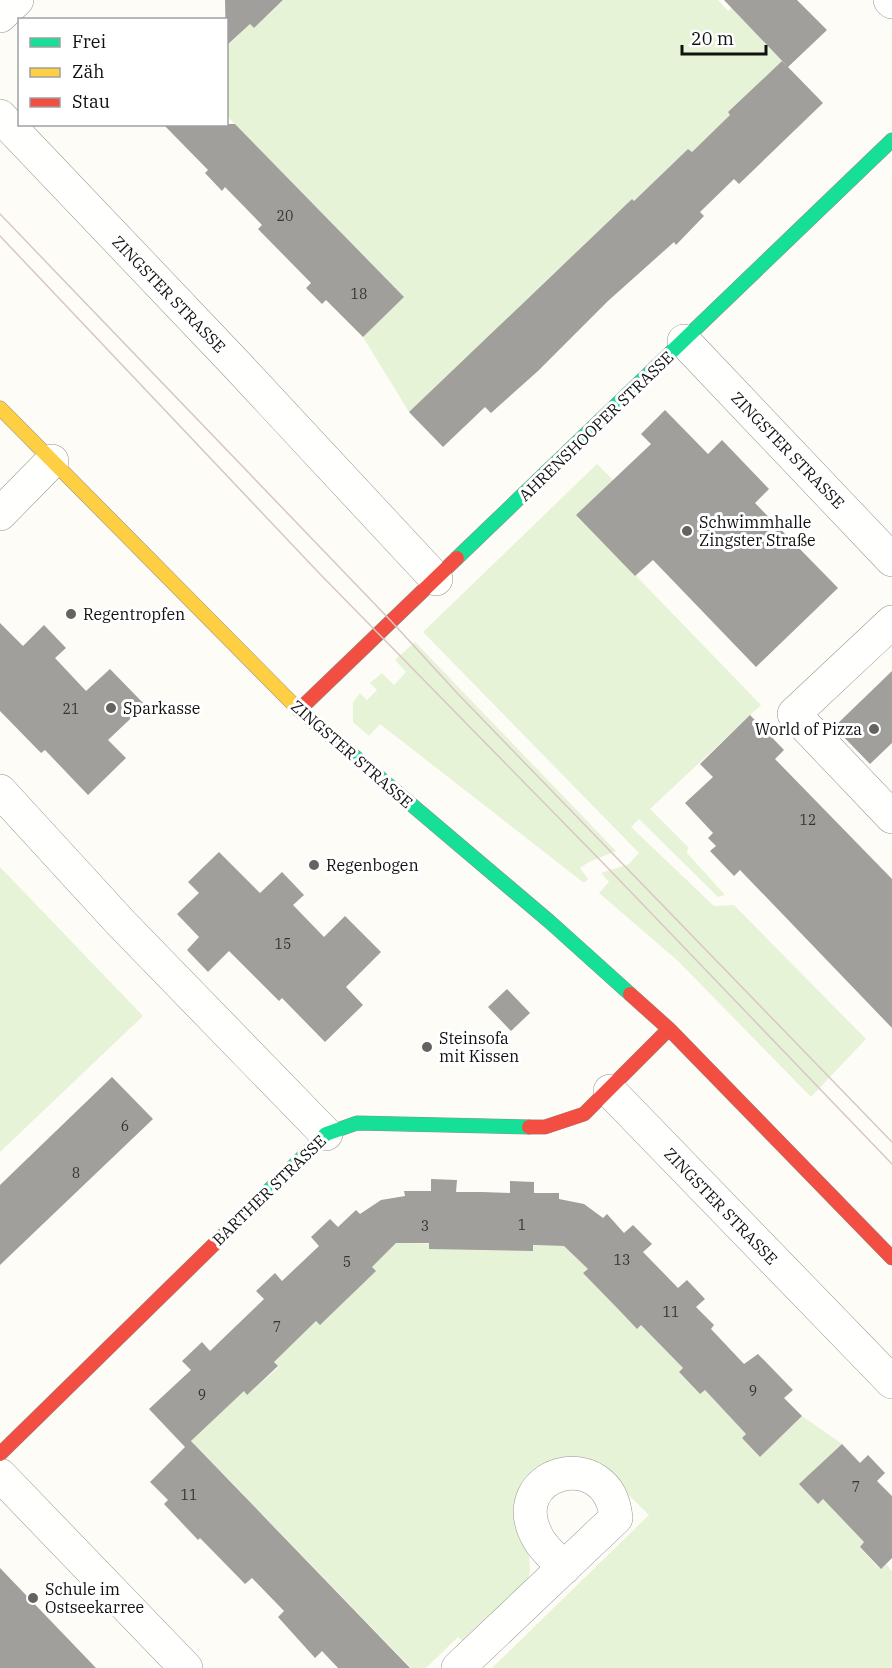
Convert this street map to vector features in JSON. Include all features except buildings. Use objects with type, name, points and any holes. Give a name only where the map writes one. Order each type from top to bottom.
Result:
[{"type":"street","points":[[0,16],[17,0]]},
{"type":"street","name":"ZINGSTER STRASSE","points":[[0,116],[436,579]]},
{"type":"street","name":"AHRENSHOOPER STRASSE","points":[[299,710],[892,140]]},
{"type":"street","name":"ZINGSTER STRASSE","points":[[684,341],[892,560]]},
{"type":"street","name":"ZINGSTER STRASSE","points":[[0,408],[299,710],[550,922],[669,1029],[892,1258]]},
{"type":"street","points":[[0,514],[52,462]]},
{"type":"street","points":[[892,622],[794,714],[892,817]]},
{"type":"street","points":[[0,791],[121,923],[326,1134]]},
{"type":"street","points":[[610,1090],[669,1029]]},
{"type":"street","name":"ZINGSTER STRASSE","points":[[610,1090],[892,1382]]},
{"type":"street","name":"BARTHER STRASSE","points":[[0,1454],[326,1134],[357,1124],[545,1127],[584,1114],[610,1090]]},
{"type":"street","points":[[0,1475],[186,1668]]},
{"type":"street","points":[[458,1668],[564,1568]]},
{"type":"green space","points":[[284,0],[718,0],[728,11],[732,8],[782,61],[728,112],[730,115],[692,152],[688,149],[634,201],[632,199],[577,251],[579,254],[559,268],[502,323],[504,326],[409,412],[363,337],[404,297],[228,117],[228,45],[250,24],[254,28]]},
{"type":"green space","points":[[597,464],[613,480],[577,515],[761,705],[650,809],[688,847],[687,853],[725,895],[718,897],[639,819],[631,827],[714,906],[734,905],[866,1039],[811,1097],[678,961],[599,893],[609,882],[601,873],[629,864],[639,853],[423,632]]},
{"type":"green space","points":[[415,642],[616,851],[580,868],[588,879],[584,883],[380,724],[369,736],[353,722],[353,702],[360,693],[367,700],[377,690],[370,683],[382,673],[394,685],[406,672],[395,660]]},
{"type":"green space","points":[[0,867],[143,1016],[0,1152]]},
{"type":"green space","points":[[394,1239],[404,1243],[558,1246],[559,1241],[588,1269],[584,1273],[637,1328],[641,1325],[683,1368],[679,1373],[700,1394],[705,1390],[746,1434],[742,1438],[760,1457],[802,1416],[842,1444],[800,1484],[818,1503],[823,1499],[864,1542],[860,1548],[880,1569],[886,1564],[892,1571],[892,1668],[492,1668],[649,1515],[595,1462],[580,1457],[549,1462],[534,1472],[530,1570],[527,1586],[467,1645],[458,1637],[426,1668],[411,1668],[262,1514],[258,1517],[242,1500],[245,1496],[191,1441],[244,1391],[248,1394],[279,1367],[274,1362],[392,1247]]},
{"type":"tram line","points":[[0,214],[392,622],[458,694],[892,1142]]},
{"type":"tram line","points":[[0,236],[319,573],[604,864],[892,1164]]},
{"type":"traffic: fast","points":[[457,558],[892,140]]},
{"type":"traffic: fast","points":[[314,722],[550,922],[630,994]]},
{"type":"traffic: fast","points":[[246,1213],[326,1134],[357,1123],[529,1127]]},
{"type":"traffic: slow","points":[[0,408],[299,710],[314,722]]},
{"type":"traffic: jam","points":[[299,710],[457,558]]},
{"type":"traffic: jam","points":[[630,994],[669,1029],[892,1258]]},
{"type":"traffic: jam","points":[[529,1127],[545,1127],[584,1114],[669,1029]]},
{"type":"traffic: jam","points":[[0,1454],[246,1213]]},
{"type":"place","name":"Schwimmhalle Zingster Straße","points":[[687,531]]},
{"type":"place","name":"Regentropfen","points":[[71,614]]},
{"type":"place","name":"Sparkasse","points":[[111,708]]},
{"type":"place","name":"World of Pizza","points":[[874,729]]},
{"type":"place","name":"Regenbogen","points":[[314,865]]},
{"type":"place","name":"Steinsofa mit Kissen","points":[[427,1047]]},
{"type":"place","name":"Schule im Ostseekarree","points":[[33,1598]]}]
